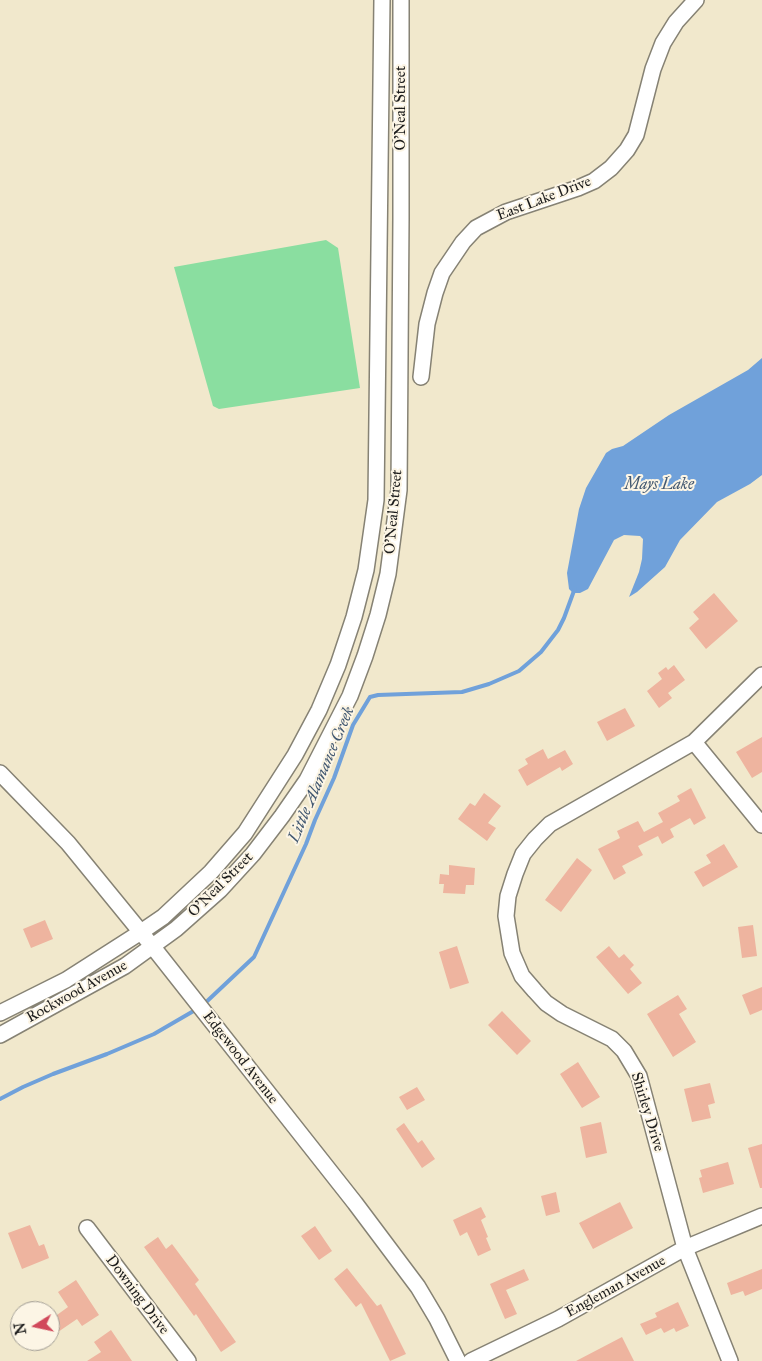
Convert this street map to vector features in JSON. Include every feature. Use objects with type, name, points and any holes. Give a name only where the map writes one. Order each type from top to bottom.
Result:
[{"type":"street","name":"O'Neal Street","points":[[141,932],[163,917],[205,878],[245,833],[295,755],[319,710],[338,665],[354,617],[366,570],[376,500],[382,0]]},
{"type":"street","name":"O'Neal Street","points":[[153,947],[220,890],[253,854],[307,780],[350,696],[378,615],[388,574],[399,490],[401,0]]},
{"type":"street","name":"East Lake Drive","points":[[421,377],[427,324],[435,293],[442,272],[463,242],[476,228],[506,212],[578,188],[594,181],[611,168],[627,150],[636,135],[653,69],[663,43],[676,22],[696,0]]},
{"type":"street","name":"Shirley Drive","points":[[730,1361],[685,1248],[639,1076],[624,1051],[612,1039],[562,1014],[546,1003],[522,976],[512,953],[506,916],[508,896],[523,854],[535,838],[550,824],[694,742],[762,675]]},
{"type":"street","points":[[694,742],[762,825]]},
{"type":"street","name":"Edgewood Avenue","points":[[0,773],[68,843],[141,932],[398,1259],[418,1287],[437,1319],[458,1361]]},
{"type":"street","name":"Rockwood Avenue","points":[[0,1013],[66,980],[141,932]]},
{"type":"street","name":"Rockwood Avenue","points":[[0,1035],[96,983],[153,947]]},
{"type":"street","name":"Engleman Avenue","points":[[471,1361],[558,1318],[685,1248],[762,1216]]},
{"type":"street","name":"Downing Drive","points":[[87,1228],[188,1361]]},
{"type":"green space","points":[[326,240],[338,248],[360,388],[219,409],[213,406],[174,267]]},
{"type":"water","name":"Mays Lake","points":[[762,358],[762,475],[750,484],[717,502],[680,540],[665,567],[629,597],[642,559],[643,539],[640,536],[624,535],[614,540],[588,589],[580,593],[573,593],[569,589],[567,573],[579,509],[586,488],[606,453],[623,446],[669,415],[748,370]]},
{"type":"building","points":[[714,593],[738,621],[706,649],[689,628],[699,619],[693,612]]},
{"type":"building","points":[[674,665],[685,680],[668,693],[672,698],[659,708],[647,691],[662,679],[658,673],[666,667],[668,670]]},
{"type":"building","points":[[625,708],[635,726],[607,741],[597,722]]},
{"type":"building","points":[[762,737],[762,772],[752,778],[736,752]]},
{"type":"building","points":[[543,749],[548,759],[565,750],[573,764],[562,771],[560,767],[527,786],[518,770],[528,764],[525,759]]},
{"type":"building","points":[[691,788],[706,818],[694,825],[690,818],[670,829],[674,837],[662,844],[658,836],[638,846],[643,855],[622,866],[626,873],[614,880],[598,849],[620,838],[617,831],[638,821],[644,832],[663,822],[658,813],[680,801],[677,796]]},
{"type":"building","points":[[484,793],[501,806],[488,823],[496,828],[487,841],[458,819],[470,803],[475,806]]},
{"type":"building","points":[[724,844],[738,867],[703,887],[694,872],[711,863],[706,855]]},
{"type":"building","points":[[577,858],[592,870],[561,912],[545,900]]},
{"type":"building","points":[[449,865],[475,868],[474,885],[466,885],[465,894],[443,893],[444,884],[439,884],[440,874],[449,875]]},
{"type":"building","points":[[45,920],[53,939],[31,948],[23,929]]},
{"type":"building","points":[[753,925],[757,956],[742,958],[738,927]]},
{"type":"building","points":[[457,946],[469,983],[450,989],[439,952]]},
{"type":"building","points":[[609,946],[619,958],[624,954],[634,965],[630,969],[642,983],[628,994],[596,957]]},
{"type":"building","points":[[762,987],[762,1010],[750,1015],[742,995]]},
{"type":"building","points":[[678,995],[687,1009],[679,1014],[696,1042],[673,1057],[647,1014]]},
{"type":"building","points":[[502,1011],[531,1041],[517,1055],[488,1025]]},
{"type":"building","points":[[578,1062],[600,1097],[582,1108],[560,1074]]},
{"type":"building","points":[[710,1083],[715,1103],[708,1105],[711,1118],[692,1122],[684,1089]]},
{"type":"building","points":[[417,1087],[425,1100],[407,1110],[399,1097]]},
{"type":"building","points":[[601,1122],[607,1153],[586,1158],[580,1127]]},
{"type":"building","points":[[404,1123],[418,1143],[422,1140],[435,1159],[422,1168],[396,1129]]},
{"type":"building","points":[[762,1144],[762,1188],[760,1188],[748,1148]]},
{"type":"building","points":[[728,1162],[734,1184],[703,1193],[699,1178],[702,1177],[700,1170]]},
{"type":"building","points":[[556,1192],[560,1212],[546,1216],[541,1196]]},
{"type":"building","points":[[620,1202],[633,1228],[593,1249],[579,1223]]},
{"type":"building","points":[[481,1207],[486,1217],[481,1220],[491,1250],[478,1256],[467,1232],[460,1236],[453,1220]]},
{"type":"building","points":[[30,1225],[39,1246],[44,1244],[49,1258],[22,1269],[8,1233]]},
{"type":"building","points":[[315,1226],[332,1251],[319,1260],[301,1236]]},
{"type":"building","points":[[158,1237],[166,1249],[172,1244],[199,1280],[195,1284],[236,1342],[221,1352],[196,1314],[194,1316],[144,1247]]},
{"type":"building","points":[[347,1268],[377,1306],[381,1304],[406,1354],[390,1361],[361,1303],[356,1307],[334,1279]]},
{"type":"building","points":[[524,1269],[529,1280],[506,1290],[517,1314],[505,1319],[490,1284]]},
{"type":"building","points":[[762,1269],[762,1289],[745,1296],[743,1291],[731,1295],[727,1283]]},
{"type":"building","points":[[76,1280],[99,1315],[82,1326],[77,1319],[60,1331],[60,1313],[68,1307],[58,1292]]},
{"type":"building","points":[[678,1302],[689,1326],[676,1332],[674,1328],[664,1333],[661,1328],[646,1335],[640,1324],[657,1317],[655,1313]]},
{"type":"building","points":[[111,1330],[132,1361],[87,1361],[101,1352],[94,1342]]},
{"type":"building","points":[[622,1337],[634,1361],[576,1361]]},
{"type":"waterway","name":"Little Alamance Creek","points":[[203,1005],[254,957],[306,844],[334,778],[353,725],[370,697],[378,695],[462,692],[489,684],[519,671],[541,652],[558,630],[575,588]]},
{"type":"waterway","name":"Little Alamance Creek","points":[[0,1099],[53,1074],[154,1034],[197,1009]]}]
